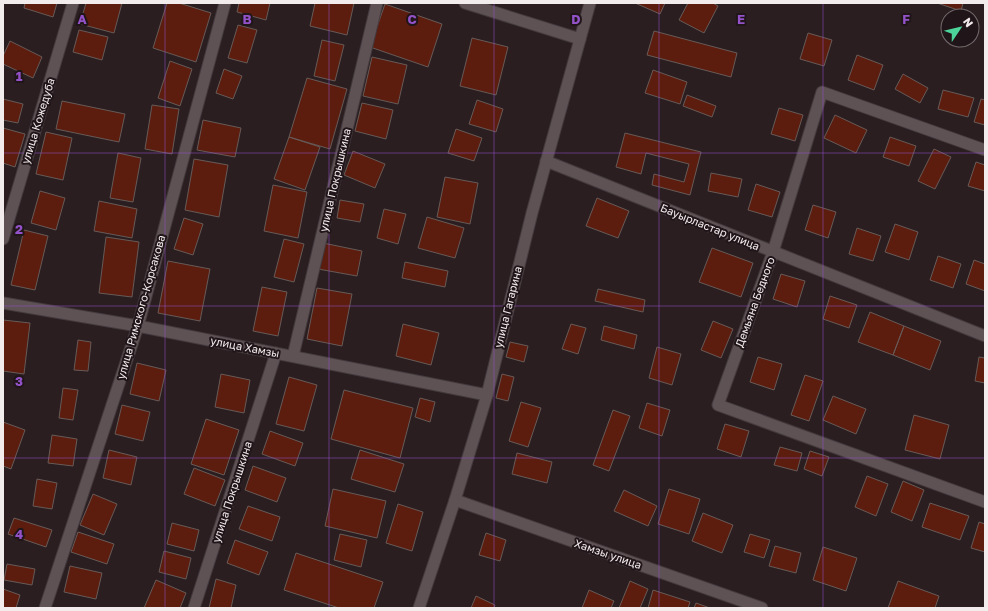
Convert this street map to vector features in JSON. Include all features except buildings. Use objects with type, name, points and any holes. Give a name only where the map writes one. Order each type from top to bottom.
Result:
[{"type":"street","name":"улица Кожедуба","points":[[3,239],[73,3]]},
{"type":"street","name":"улица Римского-Корсакова","points":[[45,608],[138,326],[226,3]]},
{"type":"street","name":"улица Покрышкина","points":[[293,356],[377,3]]},
{"type":"street","points":[[465,3],[580,39]]},
{"type":"street","name":"улица Гагарина","points":[[419,608],[455,500],[486,395],[532,213],[590,3]]},
{"type":"street","name":"Демьяна Бедного","points":[[985,150],[822,92],[773,252],[718,405],[985,502]]},
{"type":"street","name":"Бауырластар улица","points":[[546,161],[985,336]]},
{"type":"street","name":"улица Хамзы","points":[[3,303],[138,326],[486,395]]},
{"type":"street","name":"улица Покрышкина","points":[[194,608],[276,353]]},
{"type":"street","name":"Хамзы улица","points":[[455,500],[762,608]]}]
